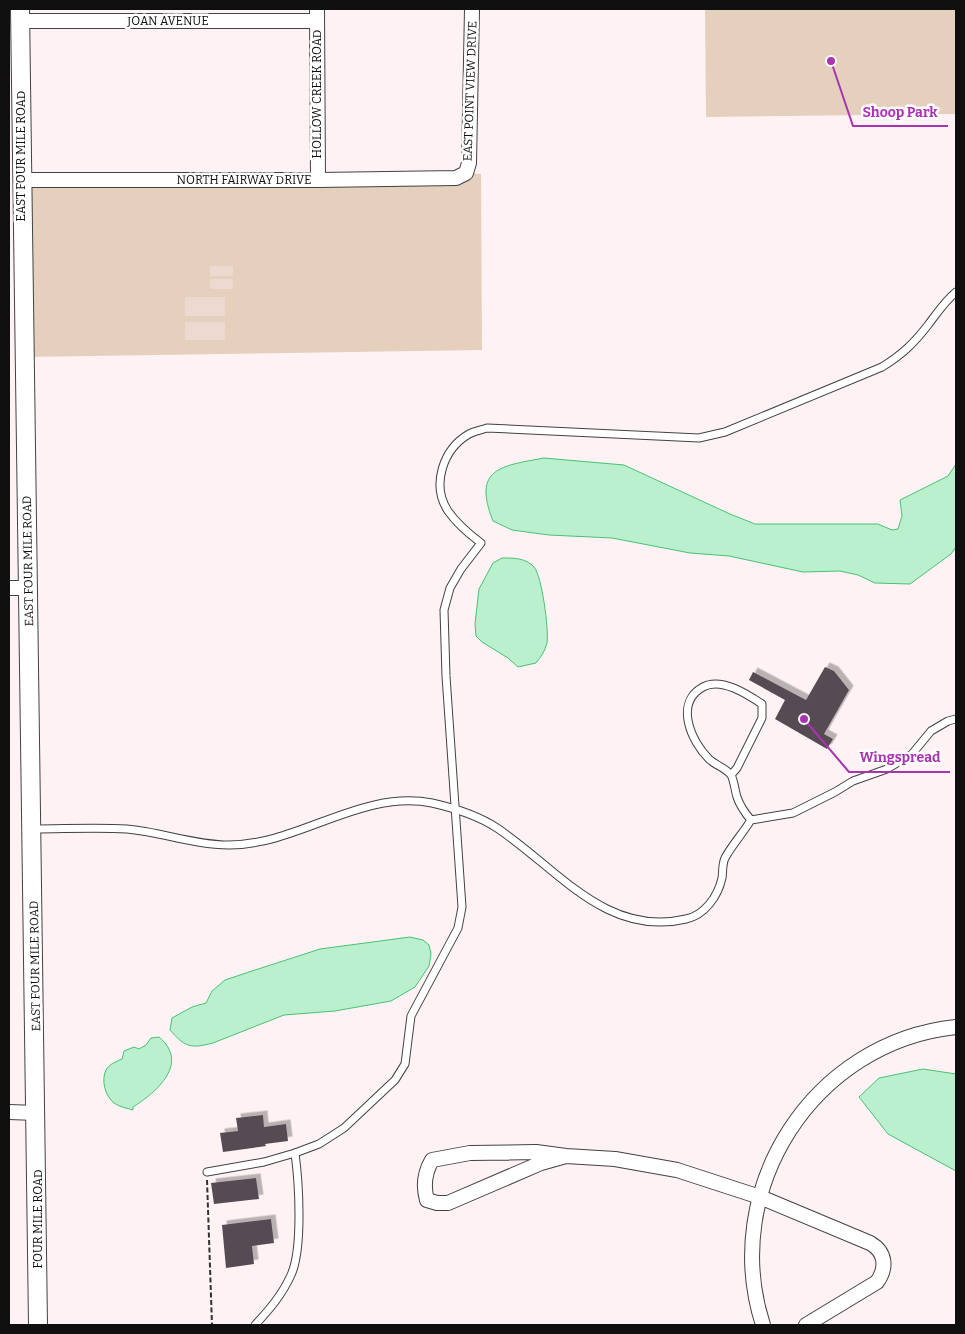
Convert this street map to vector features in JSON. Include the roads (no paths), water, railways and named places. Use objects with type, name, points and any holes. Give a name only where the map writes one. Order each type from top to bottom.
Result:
[{"type":"street","name":"EAST POINT VIEW DRIVE","points":[[466,173],[469,163],[472,9]]},
{"type":"street","name":"JOAN AVENUE","points":[[20,15],[317,15]]},
{"type":"street","name":"EAST FOUR MILE ROAD","points":[[20,15],[15,103],[21,180],[37,1112]]},
{"type":"street","name":"HOLLOW CREEK ROAD","points":[[317,15],[318,180]]},
{"type":"street","name":"NORTH FAIRWAY DRIVE","points":[[21,180],[456,178],[466,173]]},
{"type":"street","points":[[9,588],[28,588]]},
{"type":"street","points":[[763,1325],[755,1290],[752,1258],[754,1221],[769,1169],[786,1135],[807,1105],[831,1082],[858,1061],[890,1044],[926,1032],[956,1027]]},
{"type":"street","points":[[9,1112],[37,1112]]},
{"type":"street","name":"FOUR MILE ROAD","points":[[37,1112],[38,1325]]},
{"type":"street","points":[[566,1156],[541,1163],[448,1203],[437,1203],[427,1200],[424,1191],[427,1170],[432,1160],[470,1154],[536,1152],[615,1160],[677,1170],[760,1197],[870,1243],[884,1258],[882,1275],[877,1282],[806,1325]]},
{"type":"lane","points":[[207,1172],[264,1162],[319,1144],[344,1128],[395,1080],[405,1064],[411,1016],[458,928],[462,907],[457,811],[446,676],[444,610],[450,588],[461,569],[481,544],[447,510],[442,495],[440,479],[443,463],[452,448],[469,434],[487,428],[700,438],[726,432],[882,366],[900,356],[916,340],[944,304],[956,292]]},
{"type":"lane","points":[[730,774],[737,768],[762,718],[762,704],[746,693],[715,683],[704,686],[696,692],[686,707],[687,720],[699,747],[710,760],[730,774],[738,800],[750,820]]},
{"type":"lane","points":[[32,828],[128,829],[206,844],[229,845],[272,840],[355,811],[392,803],[432,803],[473,816],[496,827],[596,905],[624,916],[663,922],[685,920],[695,917],[710,904],[721,882],[725,859],[750,820],[793,813],[853,781],[887,770],[912,754],[931,731],[948,721],[956,719]]},
{"type":"lane","points":[[255,1325],[274,1305],[291,1274],[297,1255],[298,1172],[295,1153]]},
{"type":"place","name":"Shoop Park","points":[[831,61]]},
{"type":"place","name":"Wingspread","points":[[804,719]]}]
